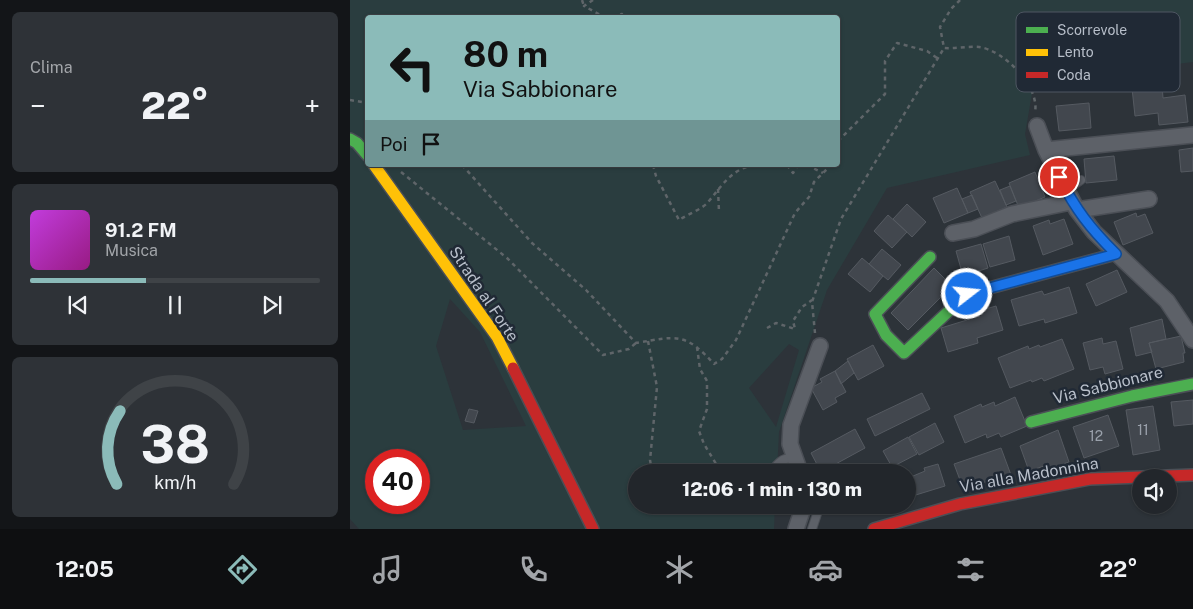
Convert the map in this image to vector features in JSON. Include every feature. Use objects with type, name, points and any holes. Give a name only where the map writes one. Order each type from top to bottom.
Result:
[{"type":"street","points":[[1037,126],[1046,150],[1071,201],[1094,232],[1167,301],[1193,340]]},
{"type":"street","points":[[1046,150],[1193,135]]},
{"type":"street","points":[[350,139],[357,143],[365,152]]},
{"type":"street","name":"Strada al Forte","points":[[375,167],[497,337],[593,529]]},
{"type":"street","points":[[953,233],[974,229],[1012,214],[1071,201],[1149,200]]},
{"type":"street","points":[[930,257],[876,314],[886,335],[904,353],[967,294],[1116,254]]},
{"type":"street","points":[[796,464],[790,444],[792,425],[820,346]]},
{"type":"street","name":"Via Sabbionare","points":[[1031,422],[1156,389],[1193,384]]},
{"type":"street","name":"Via alla Madonnina","points":[[874,529],[960,504],[1090,479],[1193,475]]},
{"type":"street","points":[[796,529],[801,514]]},
{"type":"lane","points":[[1071,201],[1081,180]]},
{"type":"lane","points":[[778,464],[788,458],[795,464]]},
{"type":"lane","points":[[812,529],[817,514]]},
{"type":"path","points":[[582,0],[584,6],[600,15]]},
{"type":"path","points":[[584,6],[593,0]]},
{"type":"path","points":[[820,346],[814,329],[813,300],[841,219],[944,48],[940,26],[951,9],[960,0]]},
{"type":"path","points":[[840,139],[885,94],[885,61],[897,43],[926,51],[937,58]]},
{"type":"path","points":[[944,48],[979,47],[1000,54],[1016,68]]},
{"type":"path","points":[[1031,92],[1036,109],[1034,117],[1037,126]]},
{"type":"path","points":[[350,100],[365,102]]},
{"type":"path","points":[[464,167],[503,208],[532,243],[586,290],[636,343]]},
{"type":"path","points":[[654,167],[656,176],[679,220],[708,202],[718,189],[740,168],[745,167]]},
{"type":"path","points":[[788,167],[793,173],[797,167]]},
{"type":"path","points":[[811,167],[823,173]]},
{"type":"path","points":[[400,171],[507,258],[603,355],[629,349],[636,343],[670,337],[689,340],[714,364],[722,359],[742,328],[766,272],[781,247],[795,212],[809,197],[814,182],[829,167]]},
{"type":"path","points":[[718,189],[719,212]]},
{"type":"path","points":[[767,328],[776,323],[795,329],[793,321],[802,307],[813,300]]},
{"type":"path","points":[[648,341],[657,387],[651,464]]},
{"type":"path","points":[[698,347],[700,369],[707,381],[707,409],[699,431],[704,444],[717,464]]},
{"type":"shaded area","points":[[350,0],[1193,0],[1193,62],[1180,64],[1180,12],[1016,12],[1016,92],[1032,92],[1025,134],[1030,155],[887,188],[827,290],[779,432],[777,464],[628,464],[628,514],[775,514],[774,529],[359,529],[350,519]],"holes":[[[450,299],[480,332],[526,426],[463,430],[436,346]],[[789,344],[799,350],[776,427],[749,388]]]},
{"type":"building","points":[[1132,92],[1163,92],[1163,98],[1185,95],[1188,122],[1159,125],[1158,113],[1135,116]]},
{"type":"building","points":[[1089,103],[1091,128],[1059,131],[1056,106]]},
{"type":"building","points":[[1193,148],[1193,171],[1181,172],[1179,150]]},
{"type":"building","points":[[1114,156],[1117,180],[1086,183],[1084,159]]},
{"type":"building","points":[[1035,172],[1045,197],[1019,208],[1009,183]]},
{"type":"building","points":[[995,181],[1007,207],[982,218],[970,192]]},
{"type":"building","points":[[1010,186],[1016,201],[1006,205],[1000,190]]},
{"type":"building","points":[[957,188],[968,213],[944,223],[933,198]]},
{"type":"building","points":[[972,195],[978,209],[968,213],[962,199]]},
{"type":"building","points":[[907,204],[926,222],[912,237],[893,219]]},
{"type":"building","points":[[1136,213],[1137,217],[1145,214],[1153,233],[1123,245],[1114,222]]},
{"type":"building","points":[[888,215],[907,232],[892,248],[874,231]]},
{"type":"building","points":[[1064,219],[1073,244],[1043,255],[1033,226],[1049,220],[1050,224]]},
{"type":"building","points":[[1009,236],[1015,260],[990,267],[983,244]]},
{"type":"building","points":[[981,244],[988,268],[963,276],[956,251]]},
{"type":"building","points":[[882,249],[901,265],[888,280],[869,264]]},
{"type":"building","points":[[862,258],[883,276],[870,292],[848,274]]},
{"type":"building","points":[[934,268],[952,286],[908,330],[891,313]]},
{"type":"building","points":[[1117,270],[1127,292],[1096,306],[1086,284]]},
{"type":"building","points":[[1069,287],[1077,313],[1045,323],[1044,319],[1019,326],[1011,300],[1042,291],[1044,295]]},
{"type":"building","points":[[996,306],[1003,330],[977,338],[978,343],[948,352],[941,328],[967,320],[965,315]]},
{"type":"building","points":[[1162,319],[1166,339],[1149,343],[1152,352],[1136,356],[1130,328]]},
{"type":"building","points":[[1181,336],[1185,353],[1183,353],[1184,362],[1156,369],[1149,343]]},
{"type":"building","points":[[1102,338],[1103,344],[1116,341],[1123,369],[1105,374],[1103,367],[1090,370],[1083,343]]},
{"type":"building","points":[[1062,339],[1074,369],[1044,381],[1042,378],[1032,382],[1031,380],[1010,388],[998,358],[1028,346],[1029,349],[1039,345],[1040,347]]},
{"type":"building","points":[[873,345],[884,366],[858,380],[847,359]]},
{"type":"building","points":[[848,361],[854,373],[841,384],[835,371]]},
{"type":"building","points":[[835,371],[846,392],[835,398],[837,402],[823,410],[811,388],[822,382],[820,379]]},
{"type":"building","points":[[922,393],[930,409],[875,436],[867,419]]},
{"type":"building","points":[[1015,397],[1027,426],[1001,437],[999,433],[987,438],[986,434],[965,443],[954,416],[981,404],[982,407],[994,402],[995,406]]},
{"type":"building","points":[[1193,400],[1193,424],[1174,426],[1171,402]]},
{"type":"building","points":[[1153,406],[1160,450],[1133,455],[1126,410]]},
{"type":"building","points":[[469,409],[478,411],[474,423],[465,421]]},
{"type":"building","points":[[1108,415],[1119,446],[1084,458],[1073,427]]},
{"type":"building","points":[[935,423],[944,442],[919,455],[909,437]]},
{"type":"building","points":[[855,429],[865,448],[836,464],[817,464],[811,453]]},
{"type":"building","points":[[1058,430],[1069,462],[1048,469],[1047,465],[1029,471],[1020,446]]},
{"type":"building","points":[[908,437],[917,454],[898,464],[890,464],[883,451]]},
{"type":"building","points":[[1001,448],[1011,475],[963,488],[954,464]]},
{"type":"building","points":[[938,464],[945,486],[916,495],[916,475],[925,471],[924,468]]},
{"type":"traffic: fast","points":[[350,139],[357,143],[365,152]]},
{"type":"traffic: fast","points":[[930,257],[875,314],[886,335],[904,353],[967,294],[1116,254]]},
{"type":"traffic: fast","points":[[1031,422],[1132,396],[1193,384]]},
{"type":"traffic: slow","points":[[375,167],[497,337],[513,368]]},
{"type":"traffic: jam","points":[[513,368],[593,529]]},
{"type":"traffic: jam","points":[[874,529],[960,504],[1090,479],[1193,475]]},
{"type":"route","points":[[967,294],[1037,273],[1116,254],[1094,232],[1071,202],[1059,177]]}]
